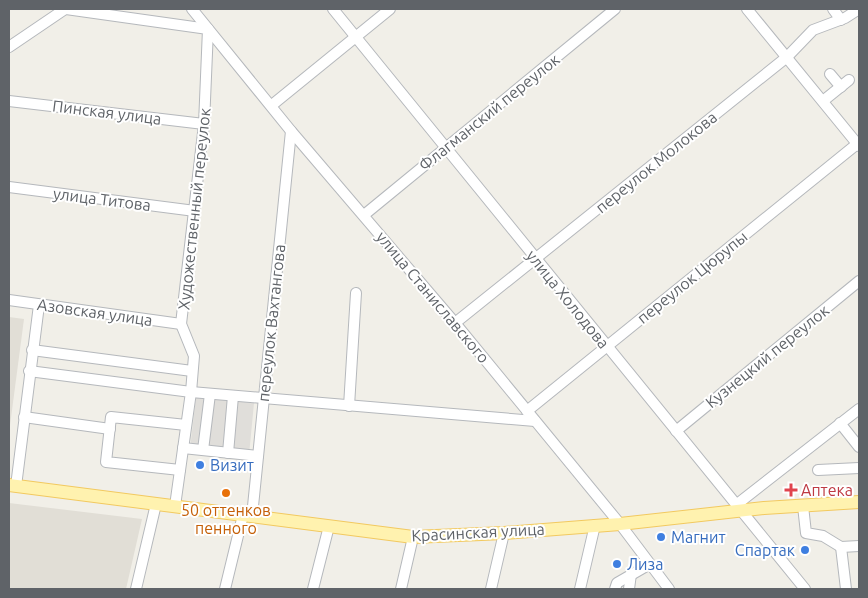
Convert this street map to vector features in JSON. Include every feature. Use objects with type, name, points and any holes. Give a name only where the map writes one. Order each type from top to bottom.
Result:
[{"type":"main road","name":"Красинская улица","points":[[12,486],[413,537],[504,533],[620,524],[738,508],[859,502]]},
{"type":"street","points":[[9,47],[66,9],[208,29]]},
{"type":"street","name":"улица Станиславского","points":[[192,9],[291,130],[455,323],[620,524],[669,589]]},
{"type":"street","name":"улица Холодова","points":[[333,9],[805,589]]},
{"type":"street","points":[[272,105],[390,9]]},
{"type":"street","name":"Флагманский переулок","points":[[364,215],[615,9]]},
{"type":"street","points":[[747,9],[858,145]]},
{"type":"street","points":[[833,9],[841,20]]},
{"type":"street","name":"переулок Молокова","points":[[455,323],[787,57],[813,30],[841,20],[859,9]]},
{"type":"street","name":"Художественный переулок","points":[[175,506],[191,392],[194,356],[182,324],[204,124],[208,29]]},
{"type":"street","points":[[830,74],[841,87]]},
{"type":"street","points":[[823,101],[850,80]]},
{"type":"street","name":"Пинская улица","points":[[9,101],[204,124]]},
{"type":"street","name":"переулок Вахтангова","points":[[225,589],[248,515],[258,456],[291,130]]},
{"type":"street","name":"переулок Цюрупы","points":[[527,411],[858,145]]},
{"type":"street","name":"улица Титова","points":[[9,187],[195,211]]},
{"type":"street","name":"Кузнецкий переулок","points":[[676,431],[859,281]]},
{"type":"street","points":[[349,406],[356,293]]},
{"type":"street","name":"Азовская улица","points":[[9,300],[182,324]]},
{"type":"street","points":[[12,486],[24,417],[39,304]]},
{"type":"street","points":[[32,350],[192,370]]},
{"type":"street","points":[[29,371],[210,394],[535,421]]},
{"type":"street","points":[[204,450],[210,394]]},
{"type":"street","points":[[228,453],[233,396]]},
{"type":"street","points":[[738,508],[859,409]]},
{"type":"street","points":[[24,417],[110,429]]},
{"type":"street","points":[[180,470],[106,462],[111,417],[186,426]]},
{"type":"street","points":[[840,423],[859,447]]},
{"type":"street","points":[[183,448],[258,456]]},
{"type":"street","points":[[818,470],[859,468]]},
{"type":"street","points":[[136,589],[156,504]]},
{"type":"street","points":[[803,506],[806,534],[822,536],[841,547],[859,546]]},
{"type":"street","points":[[580,589],[595,525]]},
{"type":"street","points":[[313,589],[329,526]]},
{"type":"street","points":[[491,589],[504,533]]},
{"type":"street","points":[[401,589],[413,537]]},
{"type":"street","points":[[841,547],[846,589]]},
{"type":"street","points":[[615,589],[617,583],[650,564]]},
{"type":"street","points":[[629,589],[631,574]]},
{"type":"shaded area","points":[[9,317],[24,319],[9,433]]},
{"type":"shaded area","points":[[196,397],[254,403],[249,455],[190,449]]},
{"type":"shaded area","points":[[9,503],[142,519],[126,589],[9,589]]},
{"type":"place","name":"Визит","points":[[200,465]]},
{"type":"place","name":"Аптека","points":[[791,490]]},
{"type":"place","name":"50 оттенков пенного","points":[[226,493]]},
{"type":"place","name":"Магнит","points":[[661,537]]},
{"type":"place","name":"Спартак","points":[[805,550]]},
{"type":"place","name":"Лиза","points":[[617,564]]}]
